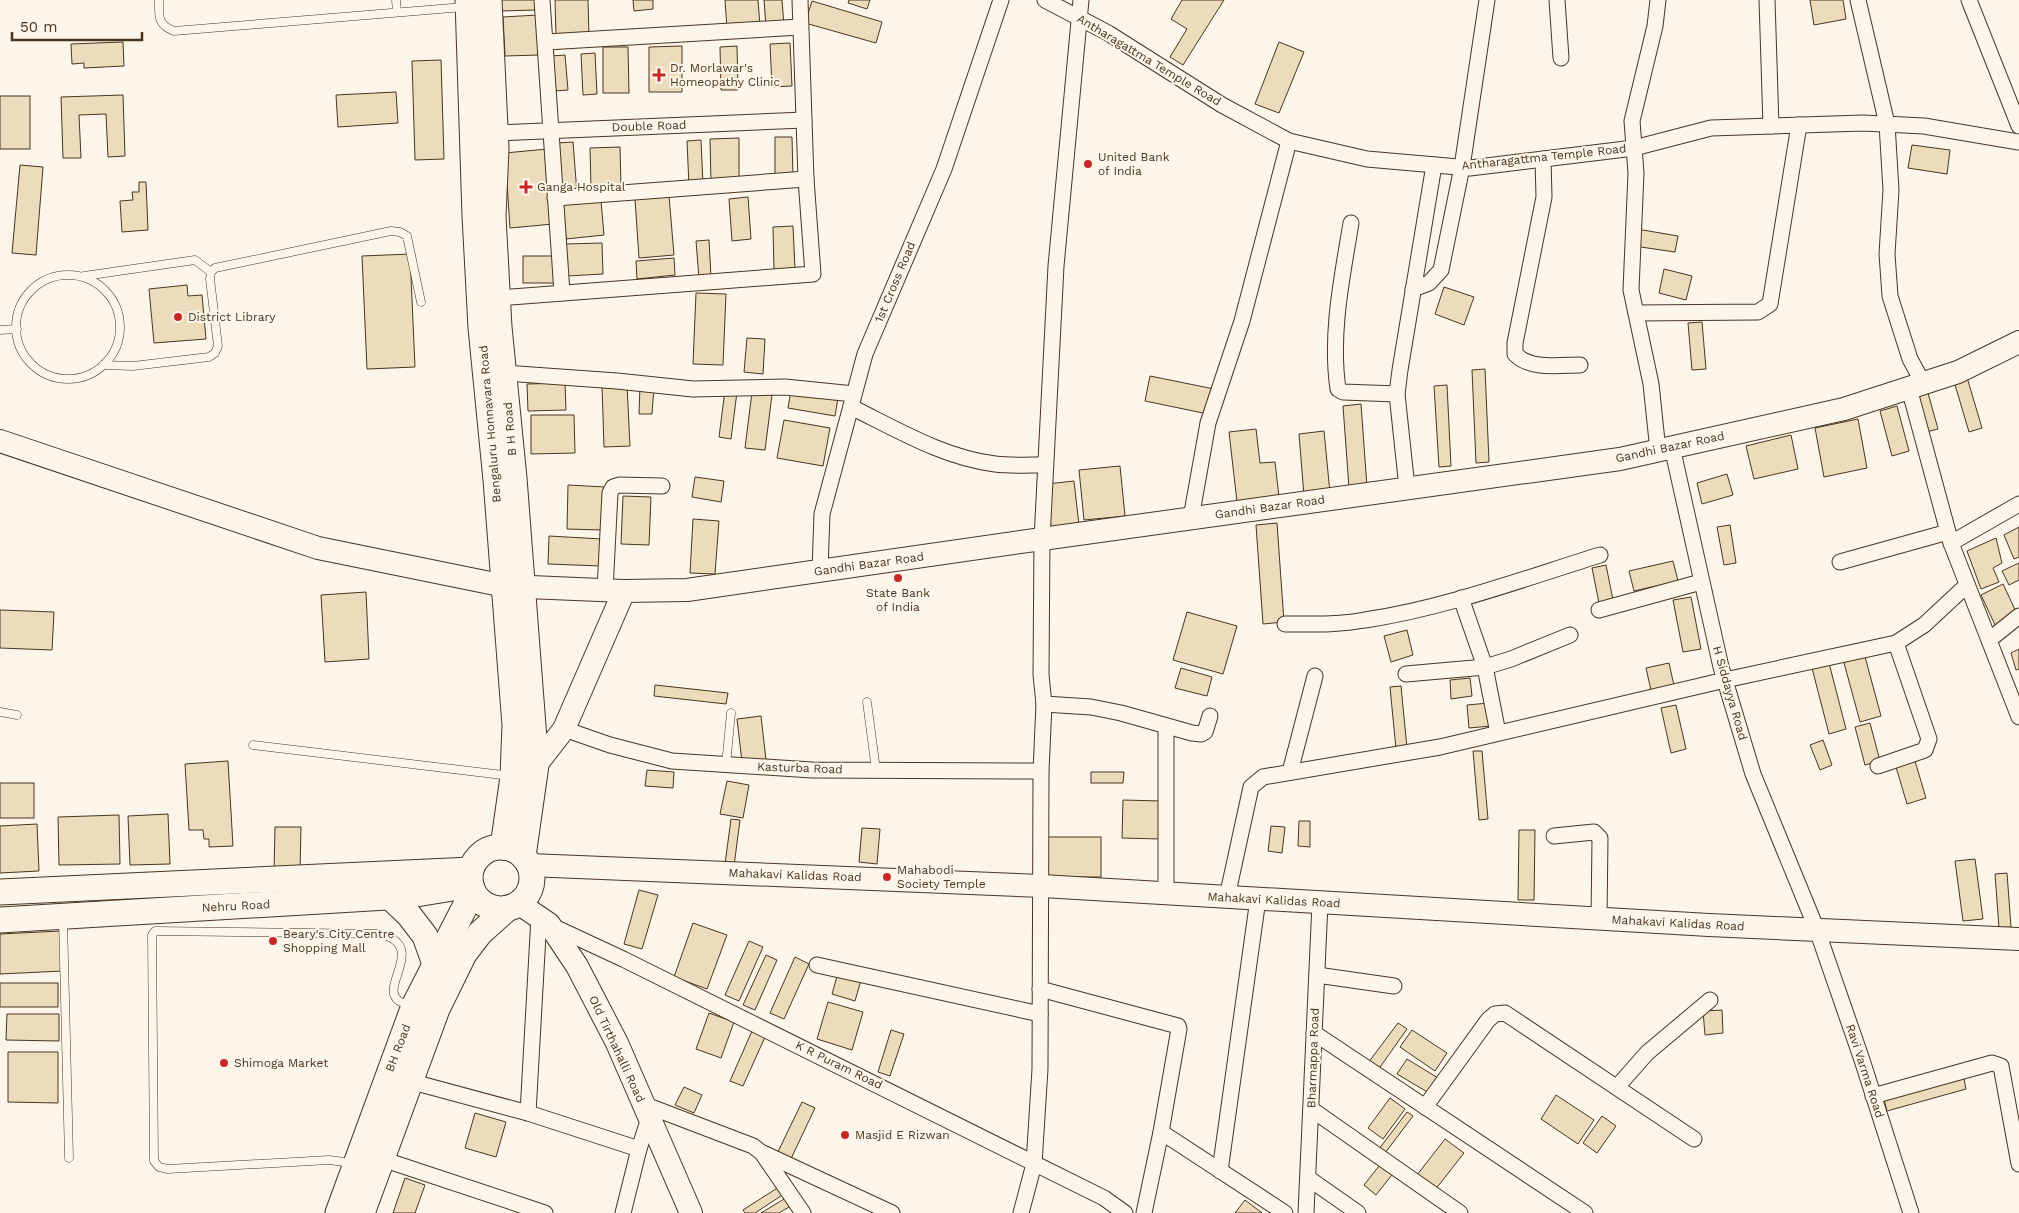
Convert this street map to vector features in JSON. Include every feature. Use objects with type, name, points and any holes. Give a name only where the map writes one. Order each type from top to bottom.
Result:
[{"type":"main road","name":"B H Road","points":[[476,2],[495,133],[493,216],[499,327],[504,373],[513,587],[536,765],[518,856]]},
{"type":"main road","name":"Bengaluru Honnavara Road","points":[[476,2],[475,216],[481,328],[513,587],[515,725],[513,776],[518,856]]},
{"type":"main road","points":[[493,848],[518,856],[532,876],[531,886],[526,896],[513,906],[497,909],[487,906],[478,899],[472,882],[476,860],[483,852],[493,848]]},
{"type":"main road","name":"Nehru Road","points":[[0,892],[472,882]]},
{"type":"main road","name":"Nehru Road","points":[[0,920],[390,897],[472,882]]},
{"type":"main road","name":"BH Road","points":[[338,1213],[414,1006],[472,882]]},
{"type":"main road","points":[[390,897],[409,915],[424,936],[435,964]]},
{"type":"main road","name":"BH Road","points":[[362,1213],[437,1009],[464,954],[480,933],[513,906]]},
{"type":"street","points":[[542,0],[562,293]]},
{"type":"street","points":[[498,298],[813,274],[806,179],[800,0]]},
{"type":"street","name":"1st Cross Road","points":[[820,571],[822,514],[830,478],[865,354],[880,314],[944,169],[1001,0]]},
{"type":"street","name":"Antharagattma Temple Road","points":[[1045,0],[1108,33],[1222,105],[1289,142],[1366,159],[1462,167],[1634,148],[1711,128],[1863,122],[1924,126],[2019,142]]},
{"type":"street","points":[[1020,1213],[1034,1164],[1040,1069],[1044,704],[1041,675],[1042,539],[1056,266],[1081,0]]},
{"type":"street","points":[[1413,289],[1428,283],[1441,270],[1462,167],[1487,0]]},
{"type":"street","points":[[1557,0],[1561,58]]},
{"type":"street","name":"H Siddayya Road","points":[[1658,0],[1655,26],[1632,121],[1636,173],[1631,290],[1665,449],[1725,680],[1753,774],[1817,930]]},
{"type":"street","points":[[1767,0],[1771,126]]},
{"type":"street","points":[[1858,0],[1886,124],[1891,190],[1887,254],[1890,296],[1910,359],[1949,537],[2019,718]]},
{"type":"street","points":[[1969,0],[2019,126]]},
{"type":"street","points":[[546,42],[800,27]]},
{"type":"street","name":"Double Road","points":[[495,133],[804,120]]},
{"type":"street","points":[[1636,313],[1758,312],[1770,304],[1799,125]]},
{"type":"street","points":[[1191,518],[1208,423],[1242,321],[1289,142]]},
{"type":"street","points":[[1543,159],[1544,197],[1514,343],[1515,354],[1521,361],[1530,364],[1580,365]]},
{"type":"street","points":[[1407,488],[1397,394],[1434,165]]},
{"type":"street","points":[[555,198],[806,179]]},
{"type":"street","points":[[1351,224],[1336,316],[1335,344],[1338,389],[1343,392],[1397,394]]},
{"type":"street","name":"Gandhi Bazar Road","points":[[0,442],[318,548],[513,587],[687,590],[1620,459],[1844,409],[1958,372],[2019,342]]},
{"type":"street","points":[[504,373],[617,381],[693,389],[785,387],[853,400],[908,435],[957,456],[995,464],[1045,465]]},
{"type":"street","points":[[536,765],[564,729],[615,590],[610,493],[613,487],[619,485],[662,486]]},
{"type":"street","points":[[1840,562],[1949,537],[2019,504]]},
{"type":"street","points":[[1285,624],[1320,624],[1364,620],[1461,598],[1600,555]]},
{"type":"street","points":[[1598,610],[1701,582]]},
{"type":"street","points":[[1227,897],[1251,787],[1263,777],[1440,747],[1725,680],[1896,643],[1924,625],[1967,585]]},
{"type":"street","points":[[1461,598],[1485,667],[1498,733]]},
{"type":"street","points":[[1989,640],[2019,616]]},
{"type":"street","points":[[1406,674],[1485,667],[1511,659],[1570,635]]},
{"type":"street","points":[[1878,766],[1924,750],[1929,739],[1896,643]]},
{"type":"street","points":[[1290,772],[1315,676]]},
{"type":"street","points":[[1044,704],[1092,707],[1121,713],[1192,734],[1205,732],[1210,716]]},
{"type":"street","points":[[1166,726],[1166,894]]},
{"type":"street","name":"Kasturba Road","points":[[564,729],[610,746],[672,761],[812,770],[1042,771]]},
{"type":"street","points":[[1554,836],[1594,832],[1600,838],[1599,918]]},
{"type":"street","name":"Mahakavi Kalidas Road","points":[[518,856],[1320,903],[2019,939]]},
{"type":"street","points":[[1220,1170],[1258,899]]},
{"type":"street","name":"Bharmappa Road","points":[[1306,1213],[1320,903]]},
{"type":"street","name":"Old Tirthahalli Road","points":[[513,906],[544,921],[577,966],[617,1043],[691,1213]]},
{"type":"street","points":[[528,1113],[544,921]]},
{"type":"street","name":"K R Puram Road","points":[[544,921],[1104,1198],[1125,1213]]},
{"type":"street","name":"Ravi Varma Road","points":[[1817,930],[1911,1213]]},
{"type":"street","points":[[818,965],[1040,1014]]},
{"type":"street","points":[[1317,975],[1394,986]]},
{"type":"street","points":[[1040,989],[1178,1026],[1161,1132],[1144,1213]]},
{"type":"street","points":[[1617,1087],[1647,1053],[1710,1000]]},
{"type":"street","points":[[1425,1107],[1488,1020],[1495,1014],[1505,1013],[1694,1139]]},
{"type":"street","points":[[1314,1034],[1585,1213]]},
{"type":"street","points":[[1873,1096],[1992,1063],[1997,1064],[2001,1066],[2006,1088],[2019,1164]]},
{"type":"street","points":[[410,1081],[528,1113],[639,1149]]},
{"type":"street","points":[[1311,1109],[1460,1213]]},
{"type":"street","points":[[623,1213],[639,1149],[646,1111],[753,1146],[762,1153],[892,1213]]},
{"type":"street","points":[[1161,1132],[1285,1213]]},
{"type":"street","points":[[762,1153],[803,1213]]},
{"type":"street","points":[[382,1159],[545,1213]]},
{"type":"street","points":[[1308,1178],[1358,1213]]},
{"type":"lane","points":[[158,0],[160,19],[165,28],[174,31],[397,12],[476,2]]},
{"type":"lane","points":[[396,0],[397,12]]},
{"type":"lane","points":[[103,366],[133,366],[209,357],[215,353],[218,346],[210,279],[211,272],[215,268],[391,231],[400,232],[407,236],[421,302]]},
{"type":"lane","points":[[84,276],[102,286],[115,303],[120,320],[120,332],[112,356],[103,366],[89,375],[71,380],[61,379],[43,373],[34,367],[20,348],[16,321],[21,304],[30,290],[52,276],[70,274],[84,276],[195,260],[211,272]]},
{"type":"lane","points":[[0,330],[17,329]]},
{"type":"lane","points":[[867,702],[876,770]]},
{"type":"lane","points":[[0,712],[18,715]]},
{"type":"lane","points":[[726,765],[731,713]]},
{"type":"lane","points":[[253,745],[513,776]]},
{"type":"lane","points":[[63,917],[69,1158]]},
{"type":"lane","points":[[356,1164],[329,1160],[168,1168],[159,1166],[154,1160],[152,935],[155,931],[381,934],[392,937],[400,944],[402,953],[394,996],[398,1000],[414,1006]]},
{"type":"building","points":[[499,0],[535,0],[536,10],[500,11]]},
{"type":"building","points":[[555,0],[588,0],[589,36],[556,37]]},
{"type":"building","points":[[633,0],[653,0],[653,9],[634,11]]},
{"type":"building","points":[[725,0],[758,0],[760,26],[727,29]]},
{"type":"building","points":[[764,0],[782,0],[784,26],[766,27]]},
{"type":"building","points":[[849,0],[870,0],[867,9],[848,3]]},
{"type":"building","points":[[1182,0],[1224,0],[1183,65],[1170,57],[1187,29],[1171,19]]},
{"type":"building","points":[[1810,0],[1843,0],[1846,19],[1814,25]]},
{"type":"building","points":[[812,1],[882,22],[876,43],[805,23]]},
{"type":"building","points":[[538,15],[539,55],[505,56],[503,17]]},
{"type":"building","points":[[123,42],[124,66],[84,68],[84,63],[72,64],[71,44]]},
{"type":"building","points":[[1279,42],[1304,52],[1279,113],[1255,104]]},
{"type":"building","points":[[790,43],[792,86],[772,87],[770,44]]},
{"type":"building","points":[[682,46],[682,92],[649,92],[649,47]]},
{"type":"building","points":[[737,46],[738,90],[721,90],[720,47]]},
{"type":"building","points":[[603,47],[628,47],[629,93],[603,93]]},
{"type":"building","points":[[595,53],[597,94],[583,95],[581,54]]},
{"type":"building","points":[[565,55],[568,90],[554,91],[551,56]]},
{"type":"building","points":[[441,60],[444,159],[415,160],[412,61]]},
{"type":"building","points":[[396,92],[398,123],[338,127],[336,95]]},
{"type":"building","points":[[123,95],[125,156],[108,157],[106,114],[79,115],[81,158],[63,158],[61,97]]},
{"type":"building","points":[[0,96],[30,96],[30,149],[0,149]]},
{"type":"building","points":[[775,137],[792,137],[793,178],[775,178]]},
{"type":"building","points":[[739,138],[739,182],[711,182],[710,139]]},
{"type":"building","points":[[701,140],[703,185],[689,186],[687,141]]},
{"type":"building","points":[[573,142],[577,193],[561,195],[557,143]]},
{"type":"building","points":[[1912,145],[1950,150],[1947,174],[1908,168]]},
{"type":"building","points":[[620,147],[621,187],[591,188],[590,148]]},
{"type":"building","points":[[547,149],[553,224],[510,228],[505,153]]},
{"type":"building","points":[[20,165],[43,167],[36,255],[12,253]]},
{"type":"building","points":[[139,182],[146,182],[148,230],[122,232],[120,201],[133,200],[132,192],[139,192]]},
{"type":"building","points":[[669,196],[674,255],[639,258],[635,199]]},
{"type":"building","points":[[748,197],[751,239],[732,241],[729,199]]},
{"type":"building","points":[[601,201],[604,235],[566,239],[563,205]]},
{"type":"building","points":[[793,226],[795,269],[774,270],[773,227]]},
{"type":"building","points":[[1637,229],[1678,236],[1675,252],[1634,246]]},
{"type":"building","points":[[709,240],[711,277],[699,278],[696,241]]},
{"type":"building","points":[[602,243],[603,274],[567,276],[566,244]]},
{"type":"building","points":[[410,254],[415,367],[367,369],[362,256]]},
{"type":"building","points":[[523,256],[555,256],[555,283],[523,283]]},
{"type":"building","points":[[674,258],[675,275],[637,279],[636,261]]},
{"type":"building","points":[[1664,269],[1692,276],[1686,300],[1659,293]]},
{"type":"building","name":"District Library","points":[[187,285],[188,296],[202,295],[206,339],[154,343],[149,289]]},
{"type":"building","points":[[1444,287],[1474,297],[1464,325],[1435,314]]},
{"type":"building","points":[[696,293],[726,294],[723,365],[693,364]]},
{"type":"building","points":[[1702,322],[1706,369],[1692,370],[1688,323]]},
{"type":"building","points":[[747,338],[765,339],[763,374],[744,372]]},
{"type":"building","points":[[1485,369],[1489,462],[1476,463],[1472,370]]},
{"type":"building","points":[[1966,374],[1982,428],[1969,432],[1953,378]]},
{"type":"building","points":[[1150,376],[1214,389],[1208,414],[1145,401]]},
{"type":"building","points":[[565,383],[566,410],[528,411],[527,384]]},
{"type":"building","points":[[627,385],[630,446],[604,447],[602,386]]},
{"type":"building","points":[[1447,385],[1451,466],[1439,467],[1434,386]]},
{"type":"building","points":[[640,386],[654,387],[652,414],[639,414]]},
{"type":"building","points":[[725,390],[737,392],[731,439],[719,437]]},
{"type":"building","points":[[791,390],[838,398],[835,416],[788,408]]},
{"type":"building","points":[[752,392],[772,395],[765,450],[745,448]]},
{"type":"building","points":[[1928,393],[1938,429],[1922,433],[1913,397]]},
{"type":"building","points":[[1361,404],[1367,487],[1349,488],[1343,406]]},
{"type":"building","points":[[1897,406],[1909,451],[1892,456],[1880,411]]},
{"type":"building","points":[[531,415],[574,415],[575,453],[531,454]]},
{"type":"building","points":[[1858,419],[1867,468],[1824,477],[1815,428]]},
{"type":"building","points":[[784,420],[830,428],[823,466],[777,458]]},
{"type":"building","points":[[1256,429],[1260,463],[1275,462],[1279,497],[1237,502],[1229,432]]},
{"type":"building","points":[[1324,431],[1330,493],[1304,496],[1299,434]]},
{"type":"building","points":[[1791,435],[1798,469],[1754,479],[1746,446]]},
{"type":"building","points":[[1120,466],[1125,516],[1084,520],[1079,470]]},
{"type":"building","points":[[1727,474],[1733,495],[1702,504],[1697,483]]},
{"type":"building","points":[[695,477],[724,481],[721,502],[692,497]]},
{"type":"building","points":[[1074,481],[1079,525],[1051,527],[1047,484]]},
{"type":"building","points":[[568,485],[605,487],[603,530],[567,529]]},
{"type":"building","points":[[623,496],[651,497],[649,545],[621,544]]},
{"type":"building","points":[[693,519],[719,521],[715,574],[690,573]]},
{"type":"building","points":[[1277,523],[1284,622],[1263,624],[1256,525]]},
{"type":"building","points":[[1730,525],[1736,563],[1724,565],[1717,527]]},
{"type":"building","points":[[2019,527],[2019,557],[2014,559],[2004,535]]},
{"type":"building","points":[[549,536],[602,539],[601,566],[548,564]]},
{"type":"building","points":[[1996,538],[2002,563],[1993,568],[1999,582],[1981,589],[1967,551]]},
{"type":"building","points":[[1673,561],[1678,581],[1634,591],[1629,571]]},
{"type":"building","points":[[2019,563],[2019,580],[2009,585],[2002,571]]},
{"type":"building","points":[[1606,565],[1613,600],[1599,603],[1592,568]]},
{"type":"building","points":[[2003,584],[2018,616],[1996,627],[1981,595]]},
{"type":"building","points":[[366,592],[369,659],[325,662],[321,595]]},
{"type":"building","points":[[1691,597],[1701,649],[1683,652],[1673,600]]},
{"type":"building","points":[[0,610],[54,612],[52,650],[0,648]]},
{"type":"building","points":[[1187,612],[1237,626],[1223,674],[1173,660]]},
{"type":"building","points":[[1407,630],[1413,655],[1391,662],[1384,636]]},
{"type":"building","points":[[2019,649],[2019,669],[2016,670],[2011,653]]},
{"type":"building","points":[[1864,653],[1881,716],[1860,722],[1843,659]]},
{"type":"building","points":[[1669,663],[1675,690],[1652,695],[1646,668]]},
{"type":"building","points":[[1829,663],[1846,729],[1829,734],[1812,668]]},
{"type":"building","points":[[1181,668],[1212,677],[1207,696],[1175,688]]},
{"type":"building","points":[[1470,678],[1472,696],[1451,699],[1450,680]]},
{"type":"building","points":[[655,685],[728,693],[726,704],[654,696]]},
{"type":"building","points":[[1401,686],[1407,748],[1396,749],[1390,687]]},
{"type":"building","points":[[1489,703],[1491,726],[1469,728],[1467,705]]},
{"type":"building","points":[[1676,705],[1686,749],[1671,753],[1661,708]]},
{"type":"building","points":[[761,716],[766,760],[742,762],[737,719]]},
{"type":"building","points":[[1870,723],[1880,761],[1865,765],[1855,727]]},
{"type":"building","points":[[1823,740],[1832,765],[1820,770],[1810,745]]},
{"type":"building","points":[[1473,751],[1482,751],[1488,819],[1479,820]]},
{"type":"building","points":[[228,761],[233,846],[209,847],[209,839],[204,839],[203,830],[189,830],[185,764]]},
{"type":"building","points":[[1915,761],[1926,798],[1907,804],[1896,767]]},
{"type":"building","points":[[647,770],[674,772],[673,788],[645,786]]},
{"type":"building","points":[[1091,772],[1124,772],[1123,783],[1091,783]]},
{"type":"building","points":[[727,781],[749,785],[743,818],[720,814]]},
{"type":"building","points":[[0,783],[34,783],[34,818],[0,818]]},
{"type":"building","points":[[1123,800],[1161,801],[1160,839],[1122,838]]},
{"type":"building","points":[[168,814],[170,864],[130,865],[128,816]]},
{"type":"building","points":[[119,815],[120,864],[59,865],[58,817]]},
{"type":"building","points":[[731,819],[740,820],[734,866],[725,864]]},
{"type":"building","points":[[1299,821],[1310,821],[1310,847],[1298,846]]},
{"type":"building","points":[[37,824],[39,871],[0,873],[0,826]]},
{"type":"building","points":[[1271,826],[1285,827],[1282,853],[1268,851]]},
{"type":"building","points":[[275,827],[301,827],[300,871],[274,871]]},
{"type":"building","points":[[862,828],[880,829],[877,864],[859,862]]},
{"type":"building","points":[[1519,830],[1535,830],[1534,900],[1518,900]]},
{"type":"building","points":[[1047,837],[1101,837],[1101,877],[1047,877]]},
{"type":"building","points":[[1975,859],[1983,919],[1963,921],[1955,861]]},
{"type":"building","points":[[2007,873],[2011,927],[1999,928],[1995,874]]},
{"type":"building","points":[[639,890],[658,895],[642,949],[624,944]]},
{"type":"building","points":[[693,923],[727,935],[707,989],[674,977]]},
{"type":"building","points":[[61,931],[63,971],[0,974],[0,934]]},
{"type":"building","points":[[749,941],[763,947],[739,1001],[725,995]]},
{"type":"building","points":[[766,955],[777,960],[755,1010],[743,1005]]},
{"type":"building","points":[[795,957],[809,964],[784,1019],[770,1013]]},
{"type":"building","points":[[838,973],[861,980],[855,1001],[832,994]]},
{"type":"building","points":[[0,983],[58,983],[58,1007],[0,1007]]},
{"type":"building","points":[[828,1002],[863,1012],[852,1050],[817,1039]]},
{"type":"building","points":[[1722,1010],[1723,1033],[1705,1035],[1703,1011]]},
{"type":"building","points":[[709,1013],[734,1022],[721,1058],[696,1049]]},
{"type":"building","points":[[7,1014],[59,1014],[59,1041],[6,1040]]},
{"type":"building","points":[[1398,1023],[1407,1029],[1378,1070],[1368,1063]]},
{"type":"building","points":[[891,1030],[904,1034],[890,1076],[878,1072]]},
{"type":"building","points":[[1412,1030],[1447,1053],[1435,1071],[1400,1047]]},
{"type":"building","points":[[752,1031],[765,1037],[743,1086],[730,1081]]},
{"type":"building","points":[[8,1052],[58,1052],[58,1103],[8,1102]]},
{"type":"building","points":[[1407,1059],[1438,1078],[1429,1093],[1397,1074]]},
{"type":"building","points":[[1963,1074],[1966,1089],[1887,1111],[1883,1096]]},
{"type":"building","points":[[684,1087],[702,1095],[694,1113],[675,1105]]},
{"type":"building","points":[[1556,1095],[1594,1120],[1578,1144],[1541,1119]]},
{"type":"building","points":[[1390,1098],[1405,1109],[1383,1139],[1368,1128]]},
{"type":"building","points":[[802,1102],[815,1108],[788,1165],[775,1158]]},
{"type":"building","points":[[1407,1112],[1413,1116],[1385,1153],[1379,1149]]},
{"type":"building","points":[[475,1113],[506,1122],[496,1157],[465,1148]]},
{"type":"building","points":[[1602,1116],[1616,1126],[1597,1153],[1583,1143]]},
{"type":"building","points":[[1445,1139],[1464,1153],[1435,1190],[1417,1175]]},
{"type":"building","points":[[1383,1161],[1395,1171],[1376,1195],[1364,1185]]},
{"type":"building","points":[[405,1178],[425,1185],[415,1213],[393,1213]]},
{"type":"building","points":[[782,1185],[787,1192],[755,1213],[745,1213],[743,1210]]},
{"type":"building","points":[[789,1196],[794,1204],[779,1213],[761,1213]]},
{"type":"building","points":[[1245,1200],[1262,1213],[1235,1213]]},
{"type":"place","name":"Dr. Morlawar's Homeopathy Clinic","points":[[659,75]]},
{"type":"place","name":"United Bank of India","points":[[1088,164]]},
{"type":"place","name":"Ganga Hospital","points":[[526,187]]},
{"type":"place","name":"District Library","points":[[178,317]]},
{"type":"place","name":"State Bank of India","points":[[898,578]]},
{"type":"place","name":"Mahabodi Society Temple","points":[[887,877]]},
{"type":"place","name":"Beary's City Centre Shopping Mall","points":[[273,941]]},
{"type":"place","name":"Shimoga Market","points":[[224,1063]]},
{"type":"place","name":"Masjid E Rizwan","points":[[845,1135]]}]
